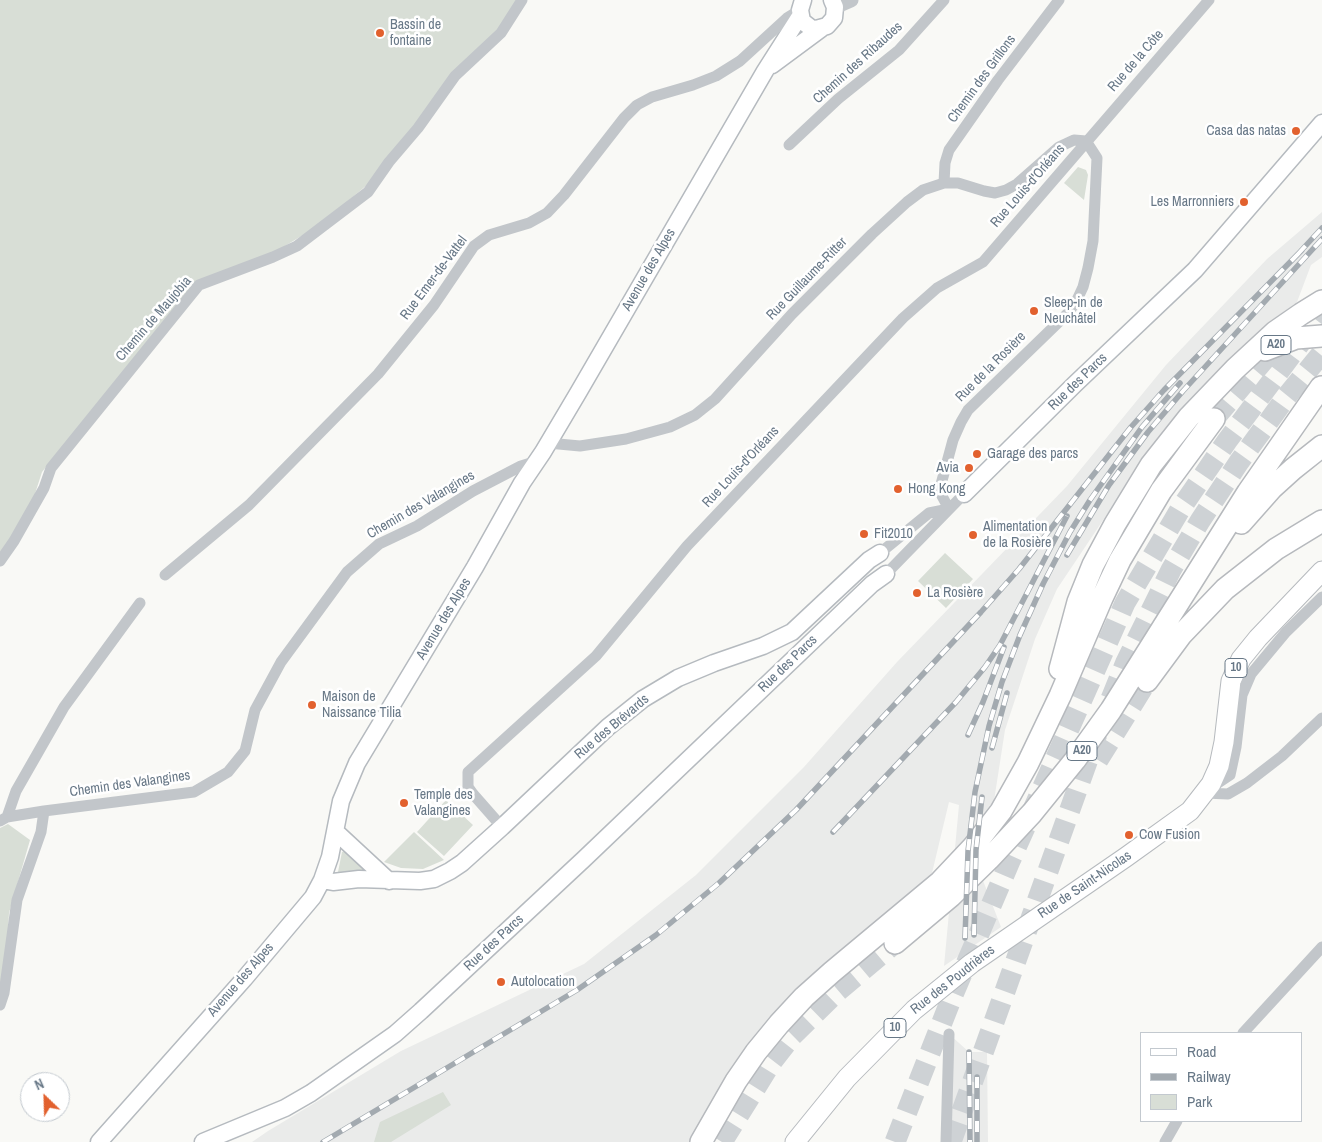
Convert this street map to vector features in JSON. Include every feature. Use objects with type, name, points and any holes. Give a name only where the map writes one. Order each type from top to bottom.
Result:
[{"type":"highway","points":[[1235,368],[1275,332],[1322,301]]},
{"type":"highway","name":"A20","points":[[1042,732],[1078,602],[1093,565],[1114,524],[1151,465],[1171,439],[1235,368],[1287,340],[1306,336],[1322,336]]},
{"type":"highway","points":[[1190,587],[1248,492],[1321,387]]},
{"type":"highway","name":"A20","points":[[701,1142],[736,1081],[756,1052],[804,996],[940,882],[974,847],[1012,794],[1060,696],[1102,598],[1139,526],[1176,469],[1214,419]]},
{"type":"highway","points":[[1190,587],[1207,568],[1232,533],[1265,496],[1293,469],[1322,446]]},
{"type":"highway","points":[[1147,681],[1182,635],[1225,589],[1276,549],[1322,521]]},
{"type":"highway","name":"A20","points":[[895,943],[934,911],[977,871],[1014,834],[1043,800],[1076,760],[1111,710],[1190,587]]},
{"type":"main road","name":"Avenue des Alpes","points":[[764,71],[831,22],[834,18],[834,4]]},
{"type":"main road","name":"Avenue des Alpes","points":[[99,1142],[208,1017],[244,979],[313,897],[322,880],[330,857],[342,801],[357,763],[475,567],[522,483],[548,443],[801,8]]},
{"type":"main road","points":[[801,8],[802,21],[811,28],[822,28]]},
{"type":"main road","name":"Rue des Parcs","points":[[964,494],[1075,384],[1195,270],[1322,123]]},
{"type":"main road","name":"Rue des Brévards","points":[[322,880],[333,882],[359,879],[420,881],[434,879],[442,875],[462,863],[608,727],[643,698],[678,678],[763,646],[792,632],[869,560],[880,553]]},
{"type":"main road","name":"10","points":[[1205,793],[1216,774],[1222,753],[1231,681],[1241,659],[1258,638],[1322,571]]},
{"type":"main road","name":"Rue des Parcs","points":[[203,1142],[285,1108],[311,1093],[395,1034],[576,866],[872,584],[886,574]]},
{"type":"main road","name":"Rue de Saint-Nicolas","points":[[1013,933],[1172,825],[1190,811],[1205,793]]},
{"type":"main road","points":[[335,832],[389,880]]},
{"type":"main road","name":"Rue des Poudrières","points":[[796,1142],[847,1078],[914,1010],[1013,933]]},
{"type":"street","name":"Chemin de Maujobia","points":[[0,560],[14,541],[44,488],[51,468],[199,285],[297,246],[368,192],[389,162],[418,128],[455,76],[502,33],[522,0]]},
{"type":"street","points":[[834,4],[851,0]]},
{"type":"street","name":"Chemin des Ribaudes","points":[[789,145],[838,99],[899,50],[944,0]]},
{"type":"street","name":"Chemin des Grillons","points":[[944,183],[945,163],[949,150],[998,80],[1059,0]]},
{"type":"street","name":"Rue de la Côte","points":[[1086,141],[1209,0]]},
{"type":"street","name":"Rue Emer-de-Vattel","points":[[166,575],[249,505],[378,374],[434,305],[474,246],[489,236],[528,223],[547,213],[564,195],[624,118],[637,105],[652,97],[716,76],[740,61],[786,18],[801,8]]},
{"type":"street","name":"Rue Guillaume-Ritter","points":[[548,443],[580,446],[626,439],[670,427],[701,411],[715,399],[792,314],[872,234],[907,202],[924,190],[944,183],[958,183],[995,193],[1006,190],[1017,184],[1059,147],[1074,140],[1086,141]]},
{"type":"street","name":"Rue de la Rosière","points":[[949,510],[940,488],[953,440],[968,410],[1067,314],[1076,302],[1083,286],[1093,241],[1097,158],[1086,141]]},
{"type":"street","name":"Rue Louis-d'Orléans","points":[[502,826],[472,794],[468,786],[468,772],[596,656],[687,546],[903,318],[937,288],[983,262],[1086,141]]},
{"type":"street","name":"Chemin des Valangines","points":[[44,811],[194,792],[228,772],[245,751],[255,710],[281,662],[347,572],[379,544],[416,526],[473,491],[521,466],[537,461]]},
{"type":"street","name":"Rue des Parcs","points":[[886,574],[964,494]]},
{"type":"street","points":[[880,553],[929,513],[949,510]]},
{"type":"street","points":[[880,553],[891,553],[901,559]]},
{"type":"street","points":[[1205,793],[1230,775],[1236,747],[1242,696],[1251,674],[1286,632],[1322,597]]},
{"type":"street","points":[[4,819],[16,791],[64,707],[140,603]]},
{"type":"street","points":[[1205,793],[1228,794],[1247,783],[1282,756],[1322,718]]},
{"type":"street","points":[[0,1005],[4,993],[17,900],[41,832],[44,811],[4,819]]},
{"type":"street","points":[[1244,1032],[1322,947]]},
{"type":"street","points":[[946,1142],[950,1034]]},
{"type":"street","points":[[1165,1142],[1176,1122]]},
{"type":"shaded area","points":[[1322,212],[1322,257],[1311,265],[1297,302],[1264,327],[1158,438],[1057,589],[1035,639],[1005,730],[982,878],[1001,927],[944,966],[959,805],[949,802],[932,873],[766,1025],[689,1142],[252,1142],[401,1051],[584,964],[696,875],[804,767],[897,662],[1067,486],[1166,365],[1267,259]]},
{"type":"shaded area","points":[[949,1034],[969,1052],[987,1052],[988,1142],[946,1142]]},
{"type":"green space","points":[[0,0],[520,0],[500,32],[367,185],[318,226],[265,258],[195,284],[42,472],[31,506],[0,554]]},
{"type":"green space","points":[[1078,167],[1086,170],[1088,175],[1084,200],[1064,183]]},
{"type":"green space","points":[[945,553],[973,579],[946,608],[918,581]]},
{"type":"green space","points":[[446,800],[473,825],[444,856],[417,832]]},
{"type":"green space","points":[[8,824],[30,840],[9,913],[4,993],[0,1005],[0,828]]},
{"type":"green space","points":[[414,832],[444,860],[423,869],[401,868],[384,862]]},
{"type":"green space","points":[[347,850],[366,870],[338,872],[342,852]]},
{"type":"green space","points":[[443,1092],[451,1105],[391,1142],[374,1142],[380,1122]]},
{"type":"tunnel","points":[[895,1142],[952,997],[1010,861],[1125,603],[1181,508],[1227,441],[1322,314]]},
{"type":"tunnel","points":[[1214,419],[1281,340]]},
{"type":"tunnel","points":[[1111,699],[1126,662],[1171,570],[1200,521],[1239,462],[1287,396],[1322,353]]},
{"type":"tunnel","points":[[1098,760],[1147,681]]},
{"type":"tunnel","points":[[951,1142],[1097,734]]},
{"type":"tunnel","points":[[722,1142],[771,1063],[792,1036],[838,991],[895,943]]},
{"type":"railway","points":[[1298,254],[1322,228]]},
{"type":"railway","points":[[1067,555],[1109,485],[1148,432],[1322,239]]},
{"type":"railway","points":[[323,1142],[577,990],[656,935],[719,883],[796,810],[981,612],[1019,569],[1131,427],[1164,390],[1302,250]]},
{"type":"railway","points":[[965,938],[968,851],[975,792],[989,726],[1002,682],[1020,635],[1043,584],[1070,532],[1090,500],[1142,427],[1180,383]]},
{"type":"railway","points":[[833,832],[956,702],[985,667],[1000,645],[1067,516]]},
{"type":"railway","points":[[968,735],[1004,647]]},
{"type":"railway","points":[[992,748],[1007,693]]},
{"type":"railway","points":[[974,935],[976,850],[982,797]]},
{"type":"railway","points":[[969,1052],[970,1142]]},
{"type":"railway","points":[[977,1077],[977,1142]]},
{"type":"place","name":"Bassin de fontaine","points":[[380,33]]},
{"type":"place","name":"Casa das natas","points":[[1296,131]]},
{"type":"place","name":"Les Marronniers","points":[[1244,202]]},
{"type":"place","name":"Sleep-in de Neuchâtel","points":[[1034,311]]},
{"type":"place","name":"Garage des parcs","points":[[977,454]]},
{"type":"place","name":"Avia","points":[[969,468]]},
{"type":"place","name":"Hong Kong","points":[[898,489]]},
{"type":"place","name":"Fit2010","points":[[864,534]]},
{"type":"place","name":"Alimentation de la Rosière","points":[[973,535]]},
{"type":"place","name":"La Rosière","points":[[917,593]]},
{"type":"place","name":"Maison de Naissance Tilia","points":[[312,705]]},
{"type":"place","name":"Temple des Valangines","points":[[404,803]]},
{"type":"place","name":"Cow Fusion","points":[[1129,835]]},
{"type":"place","name":"Autolocation","points":[[501,982]]}]
